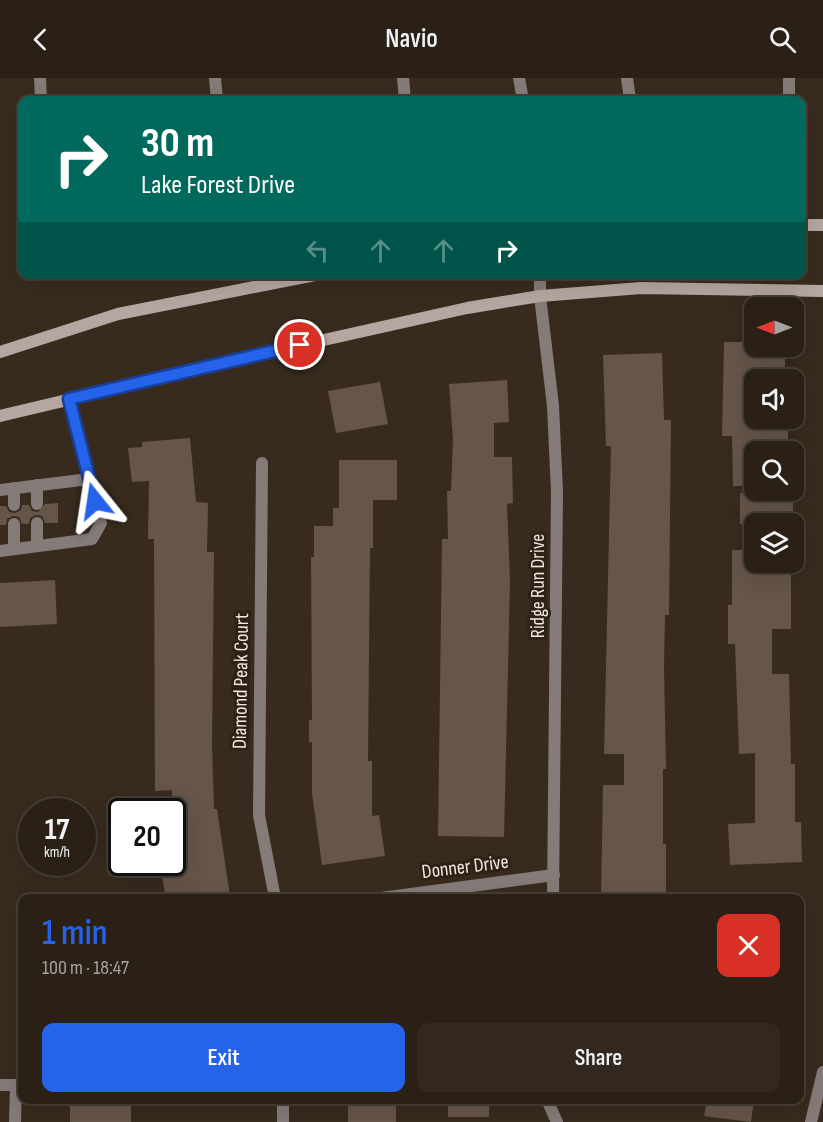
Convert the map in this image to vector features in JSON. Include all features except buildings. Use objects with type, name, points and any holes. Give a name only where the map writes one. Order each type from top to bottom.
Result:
[{"type":"main road","points":[[806,225],[823,225]]},
{"type":"main road","points":[[0,352],[118,314],[295,279]]},
{"type":"main road","points":[[0,416],[467,308],[540,296],[641,288],[823,291]]},
{"type":"street","points":[[40,78],[41,96]]},
{"type":"street","points":[[216,78],[217,96]]},
{"type":"street","points":[[403,78],[405,96]]},
{"type":"street","points":[[519,78],[522,96]]},
{"type":"street","points":[[627,78],[629,96]]},
{"type":"street","points":[[789,78],[789,96]]},
{"type":"street","name":"Ridge Run Drive","points":[[540,279],[553,406],[557,492],[553,894]]},
{"type":"street","points":[[0,551],[92,539],[100,523],[69,399]]},
{"type":"street","name":"Diamond Peak Court","points":[[262,463],[259,815],[274,894]]},
{"type":"street","points":[[0,490],[89,479]]},
{"type":"street","points":[[37,485],[37,504]]},
{"type":"street","points":[[14,488],[14,505]]},
{"type":"street","points":[[14,524],[14,549]]},
{"type":"street","points":[[37,524],[37,546]]},
{"type":"street","name":"Donner Drive","points":[[411,894],[554,875]]},
{"type":"street","points":[[811,1122],[823,1072]]},
{"type":"street","points":[[0,1085],[16,1085],[15,1122]]},
{"type":"street","points":[[283,1122],[284,1104]]},
{"type":"street","points":[[549,1104],[556,1122]]},
{"type":"route","points":[[95,501],[69,399],[300,345]]}]
